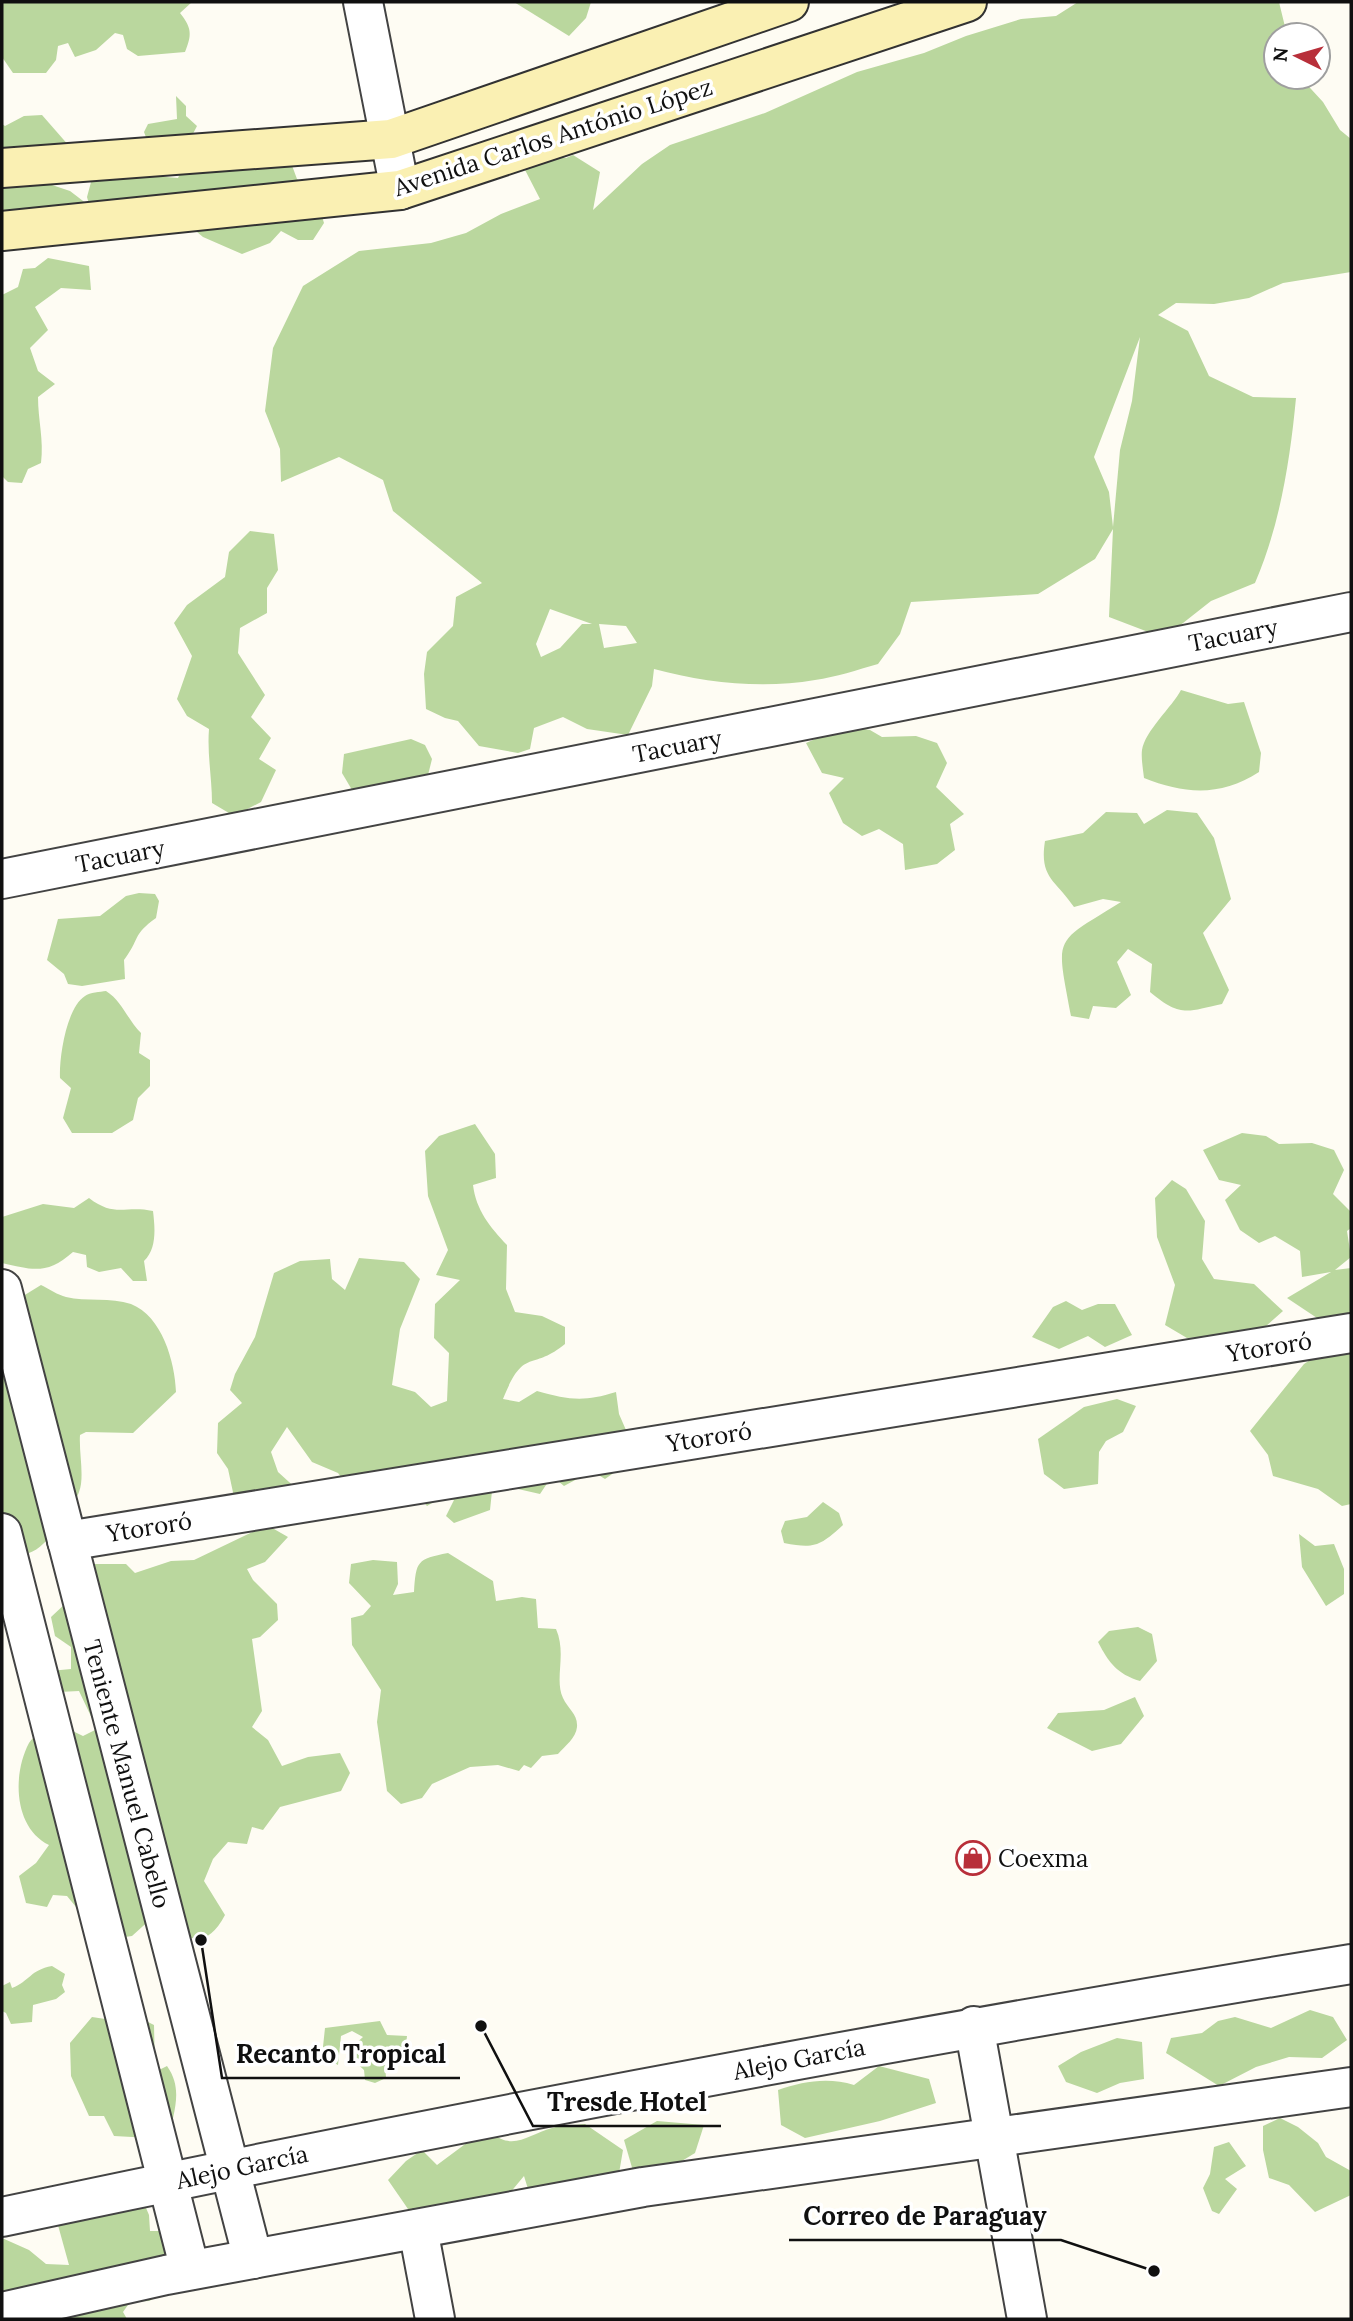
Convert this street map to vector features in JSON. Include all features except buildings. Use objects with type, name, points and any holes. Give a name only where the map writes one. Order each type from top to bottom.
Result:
[{"type":"main road","name":"Avenida Carlos António López","points":[[2,168],[391,139],[789,2]]},
{"type":"main road","name":"Avenida Carlos António López","points":[[2,231],[400,190],[967,2]]},
{"type":"street","points":[[363,2],[400,190]]},
{"type":"street","name":"Tacuary","points":[[2,879],[1351,612]]},
{"type":"street","name":"Teniente Manuel Cabello","points":[[2,1289],[253,2259]]},
{"type":"street","name":"Ytororó","points":[[67,1541],[1351,1333]]},
{"type":"street","points":[[2,1533],[190,2270]]},
{"type":"street","name":"Alejo García","points":[[2,2217],[229,2168],[974,2026],[1351,1964]]},
{"type":"street","points":[[974,2026],[1027,2319]]},
{"type":"street","points":[[2,2312],[190,2270],[643,2187],[1351,2087]]},
{"type":"street","points":[[418,2229],[435,2319]]},
{"type":"green space","points":[[2,2],[192,2],[180,13],[189,27],[189,41],[185,52],[138,56],[127,49],[123,35],[115,33],[96,50],[75,57],[68,43],[58,46],[56,60],[46,73],[13,73],[2,57]]},
{"type":"green space","points":[[514,2],[591,2],[586,18],[569,36]]},
{"type":"green space","points":[[1078,2],[1279,2],[1284,21],[1262,21],[1262,91],[1313,91],[1340,130],[1351,139],[1351,272],[1283,283],[1249,298],[1214,304],[1176,303],[1158,315],[1188,331],[1209,376],[1253,397],[1296,398],[1283,492],[1264,561],[1255,583],[1211,601],[1164,638],[1109,617],[1113,529],[1095,559],[1038,594],[911,602],[900,634],[878,664],[823,679],[775,684],[714,681],[654,669],[652,686],[628,735],[587,729],[563,717],[534,728],[530,749],[518,753],[479,746],[458,721],[426,709],[424,674],[427,652],[453,626],[456,597],[482,583],[393,511],[383,480],[339,457],[281,482],[280,449],[265,411],[273,348],[303,286],[359,251],[431,243],[466,233],[501,214],[540,199],[524,168],[548,155],[566,158],[573,155],[600,172],[593,210],[642,164],[670,145],[765,113],[857,72],[924,53],[966,36],[1021,19],[1056,16]],"holes":[[[1140,337],[1132,401],[1120,450],[1113,527],[1109,492],[1094,457]],[[550,609],[592,624],[582,624],[560,648],[541,657],[536,644]],[[599,624],[626,626],[637,643],[604,648]]]},
{"type":"green space","points":[[176,96],[186,106],[186,116],[197,126],[185,149],[152,153],[144,132],[148,124],[177,119]]},
{"type":"green space","points":[[42,115],[70,147],[43,182],[70,191],[87,204],[2,221],[2,124],[5,126],[24,116]]},
{"type":"green space","points":[[287,152],[297,179],[313,188],[324,223],[313,240],[298,240],[281,231],[270,243],[242,254],[203,237],[185,222],[93,219],[87,197],[94,171],[178,178],[184,165]]},
{"type":"green space","points":[[48,258],[89,266],[91,290],[61,288],[35,307],[48,330],[30,348],[38,371],[55,384],[38,397],[41,463],[28,469],[22,483],[8,482],[2,476],[2,295],[18,287],[23,269],[35,268]]},
{"type":"green space","points":[[250,531],[274,534],[278,570],[267,588],[267,613],[240,628],[238,653],[265,695],[251,717],[271,738],[259,759],[276,770],[261,802],[234,816],[212,803],[209,729],[187,716],[177,699],[192,656],[174,623],[187,605],[225,577],[229,552]]},
{"type":"green space","points":[[1181,690],[1228,704],[1244,702],[1261,753],[1259,772],[1231,786],[1202,790],[1188,790],[1144,778],[1144,743]]},
{"type":"green space","points":[[845,726],[870,730],[882,737],[916,736],[937,743],[947,763],[936,787],[964,814],[950,824],[955,850],[937,864],[905,870],[903,844],[879,829],[862,836],[843,823],[829,793],[844,778],[822,773],[806,743]]},
{"type":"green space","points":[[411,739],[425,745],[432,759],[427,779],[358,800],[342,773],[344,754]]},
{"type":"green space","points":[[1167,810],[1197,813],[1214,838],[1231,899],[1203,933],[1229,990],[1222,1004],[1191,1010],[1176,1009],[1150,992],[1152,964],[1128,949],[1117,962],[1131,995],[1116,1008],[1093,1006],[1089,1019],[1071,1016],[1063,970],[1064,944],[1082,926],[1121,902],[1103,899],[1074,907],[1050,878],[1044,863],[1045,841],[1083,833],[1106,812],[1137,813],[1144,824]]},
{"type":"green space","points":[[155,894],[159,901],[156,918],[140,933],[124,960],[125,979],[82,986],[68,984],[64,974],[47,960],[58,919],[100,916],[126,896]]},
{"type":"green space","points":[[106,991],[141,1033],[139,1053],[150,1060],[150,1086],[138,1098],[133,1120],[112,1133],[72,1133],[63,1118],[71,1088],[60,1078],[65,1034],[78,1002],[90,994]]},
{"type":"green space","points":[[475,1124],[495,1154],[496,1178],[473,1185],[485,1218],[507,1245],[506,1289],[515,1312],[542,1316],[565,1327],[565,1344],[523,1366],[510,1383],[503,1399],[519,1402],[537,1391],[576,1399],[616,1392],[619,1414],[629,1437],[628,1463],[605,1479],[592,1471],[564,1486],[552,1476],[540,1494],[518,1489],[503,1475],[492,1491],[490,1510],[454,1523],[446,1516],[454,1500],[442,1497],[427,1506],[419,1497],[348,1486],[338,1473],[312,1462],[287,1427],[271,1452],[278,1472],[299,1491],[234,1497],[228,1469],[217,1453],[218,1423],[242,1403],[230,1390],[235,1374],[255,1337],[274,1273],[300,1261],[330,1259],[332,1279],[345,1290],[359,1258],[404,1262],[420,1279],[400,1329],[392,1385],[415,1392],[431,1407],[447,1401],[449,1353],[434,1338],[435,1304],[460,1280],[436,1275],[448,1250],[428,1196],[425,1151],[439,1136]]},
{"type":"green space","points":[[1242,1133],[1266,1136],[1279,1144],[1312,1143],[1334,1150],[1344,1170],[1333,1194],[1351,1212],[1351,1228],[1347,1231],[1351,1257],[1335,1270],[1351,1268],[1351,1504],[1342,1506],[1318,1489],[1273,1476],[1268,1455],[1250,1431],[1304,1364],[1338,1342],[1317,1318],[1287,1298],[1331,1272],[1302,1277],[1300,1251],[1275,1236],[1259,1243],[1240,1230],[1225,1200],[1241,1185],[1219,1180],[1203,1150]]},
{"type":"green space","points":[[1172,1180],[1186,1189],[1205,1221],[1202,1259],[1214,1279],[1254,1284],[1283,1311],[1265,1327],[1246,1335],[1187,1338],[1165,1325],[1175,1285],[1157,1237],[1155,1198]]},
{"type":"green space","points":[[89,1198],[106,1208],[153,1211],[153,1244],[144,1261],[147,1281],[133,1281],[121,1268],[99,1272],[87,1267],[86,1255],[73,1252],[55,1264],[39,1269],[2,1263],[2,1217],[43,1204],[74,1208]]},
{"type":"green space","points":[[41,1285],[66,1297],[123,1302],[142,1310],[159,1329],[165,1341],[173,1367],[176,1392],[133,1433],[86,1432],[80,1435],[81,1484],[75,1502],[61,1524],[44,1543],[22,1555],[2,1552],[2,1309]]},
{"type":"green space","points":[[1066,1301],[1082,1310],[1098,1304],[1115,1304],[1132,1335],[1105,1347],[1088,1336],[1059,1349],[1032,1337],[1053,1307]]},
{"type":"green space","points":[[1117,1399],[1136,1406],[1123,1432],[1106,1441],[1099,1452],[1098,1484],[1064,1489],[1044,1474],[1038,1439],[1084,1407]]},
{"type":"green space","points":[[823,1502],[839,1513],[843,1525],[816,1544],[803,1546],[784,1543],[781,1531],[785,1521],[807,1517]]},
{"type":"green space","points":[[267,1525],[288,1537],[265,1562],[247,1569],[253,1580],[277,1604],[278,1620],[260,1637],[252,1639],[262,1711],[252,1727],[268,1740],[282,1766],[308,1757],[340,1753],[350,1773],[341,1791],[280,1807],[263,1830],[252,1827],[247,1844],[228,1842],[213,1859],[204,1881],[225,1915],[209,1935],[201,1938],[183,1935],[153,1917],[132,1936],[103,1940],[67,1896],[53,1895],[47,1907],[26,1903],[19,1876],[36,1863],[49,1845],[37,1837],[29,1826],[20,1800],[20,1770],[29,1743],[54,1722],[83,1736],[97,1729],[79,1691],[59,1692],[50,1671],[71,1669],[71,1647],[55,1636],[51,1617],[66,1603],[82,1564],[126,1564],[135,1573],[171,1561],[194,1560]]},
{"type":"green space","points":[[1299,1534],[1315,1546],[1334,1544],[1344,1569],[1344,1594],[1326,1606],[1302,1567]]},
{"type":"green space","points":[[448,1553],[493,1581],[496,1601],[522,1597],[536,1599],[538,1628],[556,1629],[559,1638],[561,1691],[576,1719],[577,1727],[572,1738],[558,1754],[542,1756],[531,1768],[524,1765],[519,1771],[498,1765],[470,1767],[432,1784],[422,1798],[401,1804],[387,1791],[377,1722],[381,1690],[352,1645],[351,1618],[363,1615],[371,1606],[349,1583],[351,1564],[373,1560],[397,1562],[398,1584],[393,1595],[414,1592],[420,1563],[430,1557]]},
{"type":"green space","points":[[1138,1627],[1152,1634],[1157,1661],[1140,1681],[1114,1667],[1098,1642],[1109,1631]]},
{"type":"green space","points":[[1135,1697],[1144,1716],[1121,1744],[1092,1751],[1047,1728],[1058,1713],[1104,1710]]},
{"type":"green space","points":[[52,1966],[65,1974],[62,1985],[65,1992],[56,1999],[33,2005],[32,2022],[11,2024],[6,2013],[2,2011],[2,1986],[10,1982],[12,1988],[39,1970]]},
{"type":"green space","points":[[1310,2010],[1333,2017],[1347,2040],[1322,2058],[1289,2057],[1256,2067],[1219,2086],[1166,2053],[1171,2038],[1202,2033],[1218,2021],[1235,2017],[1271,2028]]},
{"type":"green space","points":[[92,2017],[125,2022],[140,2018],[154,2025],[155,2072],[167,2066],[175,2084],[176,2101],[169,2139],[114,2136],[104,2116],[89,2116],[71,2076],[70,2043]]},
{"type":"green space","points":[[380,2021],[387,2035],[407,2036],[404,2062],[385,2063],[386,2078],[375,2083],[365,2080],[364,2070],[352,2059],[354,2045],[363,2037],[352,2031],[341,2036],[338,2065],[322,2056],[325,2028]]},
{"type":"green space","points":[[1117,2038],[1142,2042],[1144,2079],[1120,2083],[1097,2093],[1066,2082],[1058,2066],[1081,2052]]},
{"type":"green space","points":[[879,2066],[929,2079],[936,2103],[880,2121],[805,2138],[781,2125],[778,2090],[816,2081],[854,2085]]},
{"type":"green space","points":[[1280,2118],[1298,2127],[1318,2143],[1326,2157],[1351,2171],[1351,2195],[1315,2212],[1289,2185],[1269,2178],[1263,2150],[1263,2126]]},
{"type":"green space","points":[[657,2121],[704,2125],[695,2153],[667,2170],[633,2171],[624,2140]]},
{"type":"green space","points":[[585,2124],[623,2150],[618,2179],[528,2189],[524,2176],[509,2194],[426,2218],[408,2209],[388,2180],[406,2161],[422,2150],[437,2165],[472,2139],[491,2132],[499,2138],[514,2141],[556,2127]]},
{"type":"green space","points":[[1229,2142],[1246,2166],[1225,2179],[1237,2189],[1219,2214],[1212,2211],[1203,2188],[1210,2174],[1214,2147]]},
{"type":"green space","points":[[141,2196],[149,2215],[150,2231],[180,2231],[173,2289],[149,2301],[130,2302],[123,2312],[127,2319],[2,2318],[2,2238],[29,2250],[46,2264],[69,2265],[56,2218]]},
{"type":"place","name":"Coexma","points":[[973,1858]]},
{"type":"place","name":"Recanto Tropical","points":[[201,1940]]},
{"type":"place","name":"Tresde Hotel","points":[[481,2026]]},
{"type":"place","name":"Correo de Paraguay","points":[[1154,2271]]}]
